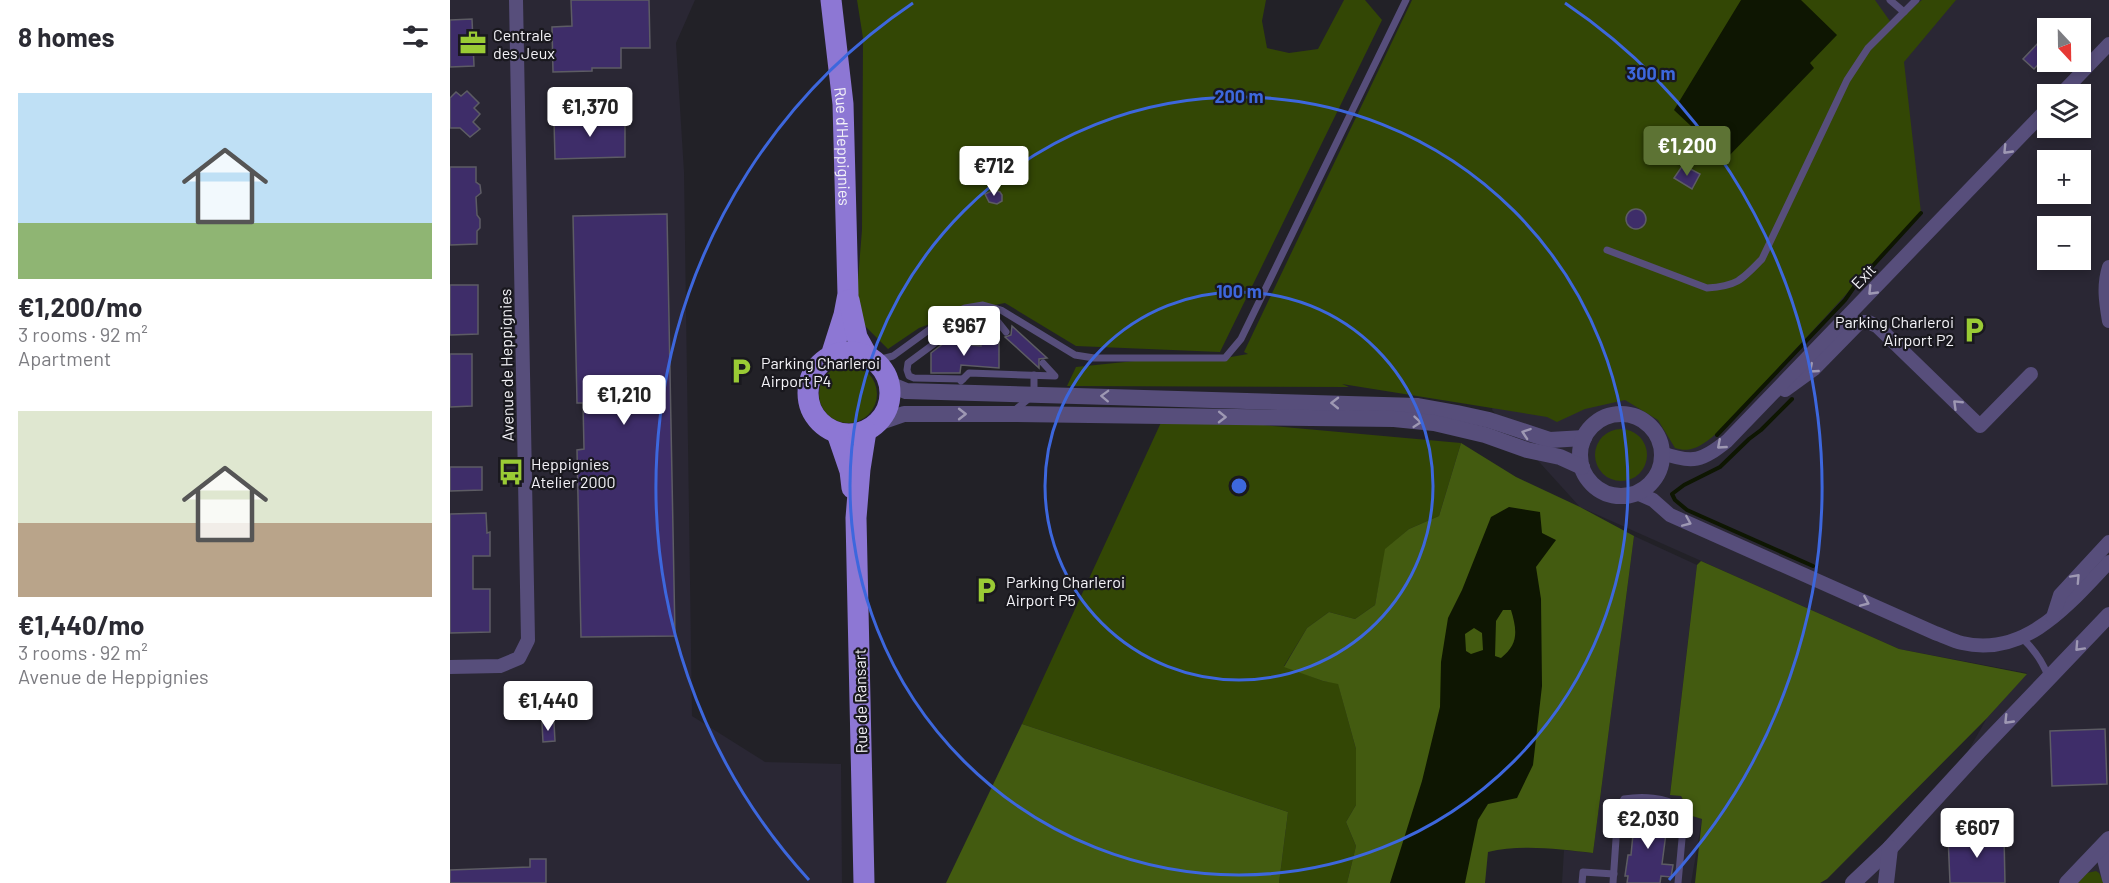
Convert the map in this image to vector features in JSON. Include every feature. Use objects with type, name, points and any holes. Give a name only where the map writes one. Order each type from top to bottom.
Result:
[{"type":"main road","name":"Rue d'Heppignies","points":[[831,0],[843,104],[848,294],[857,337],[871,359]]},
{"type":"main road","name":"Rue d'Heppignies","points":[[831,356],[848,294]]},
{"type":"main road","points":[[843,352],[856,353],[871,359],[884,371],[889,384],[890,398],[886,412],[872,427],[851,435],[837,433],[824,426],[815,416],[809,403],[808,389],[812,376],[820,364],[831,356],[843,352]]},
{"type":"main road","name":"Rue de Ransart","points":[[864,883],[856,518],[860,469],[872,427]]},
{"type":"main road","name":"Rue de Ransart","points":[[837,433],[850,471],[856,518]]},
{"type":"street","name":"Avenue de Heppignies","points":[[450,667],[500,666],[519,658],[528,640],[516,0]]},
{"type":"street","points":[[2073,82],[2081,65],[2109,35]]},
{"type":"street","points":[[2073,82],[2109,44]]},
{"type":"street","name":"Exit","points":[[1662,453],[1687,460],[1702,458],[1727,441],[2037,119]]},
{"type":"street","points":[[2109,267],[2105,280],[2105,291],[2109,321]]},
{"type":"street","points":[[1744,423],[1794,382],[1814,369],[1860,322],[1868,322],[1877,326],[1980,426],[2031,374]]},
{"type":"street","points":[[889,384],[906,391],[1418,406],[1489,420],[1550,440],[1584,438]]},
{"type":"street","points":[[872,427],[904,414],[1404,420],[1434,423],[1485,435],[1527,450],[1560,457],[1582,467]]},
{"type":"street","points":[[1629,414],[1639,418],[1656,432],[1662,453],[1661,465],[1656,477],[1647,486],[1637,493],[1618,495],[1599,490],[1586,476],[1580,457],[1584,438],[1597,421],[1607,416],[1629,414]]},
{"type":"street","points":[[1637,493],[1653,500],[1670,515],[1962,643],[2001,643],[2021,637],[2053,619],[2109,562]]},
{"type":"street","points":[[2053,619],[2060,595],[2109,542]]},
{"type":"street","points":[[1853,883],[1890,848],[2109,615]]},
{"type":"street","points":[[2105,843],[2109,879]]},
{"type":"street","points":[[2067,883],[2105,843]]},
{"type":"street","points":[[1886,883],[1890,848]]},
{"type":"lane","points":[[871,359],[892,356],[948,316],[965,308],[983,305],[1001,310],[1075,355],[1094,358],[1225,358],[1241,339],[1406,0]]},
{"type":"lane","points":[[1890,0],[1904,12]]},
{"type":"lane","points":[[1607,250],[1707,288],[1724,287],[1742,280],[1762,259],[1847,80],[1869,48],[1916,0]]},
{"type":"lane","points":[[963,380],[914,378],[909,376],[908,363],[965,322],[979,320],[998,322],[1006,332]]},
{"type":"lane","points":[[952,392],[969,373],[1054,375],[1043,363]]},
{"type":"lane","points":[[1011,414],[1034,394],[1034,375]]},
{"type":"lane","points":[[2021,637],[2040,657],[2049,678]]},
{"type":"lane","points":[[1613,883],[1618,810],[1624,799],[1637,797],[1671,801],[1680,807],[1683,817],[1678,883]]},
{"type":"lane","points":[[1582,883],[1583,872],[1614,874]]},
{"type":"shaded area","points":[[450,0],[695,0],[676,43],[684,172],[692,716],[765,762],[841,764],[842,883],[450,883]]},
{"type":"shaded area","points":[[1412,0],[2109,0],[2109,883],[1853,883],[1951,781],[1987,718],[2027,673],[1899,649],[1580,507],[1492,410],[1494,402]]},
{"type":"shaded area","points":[[1741,0],[1801,0],[1837,35],[1810,63],[1814,68],[1726,159],[1674,110]]},
{"type":"shaded area","points":[[1509,507],[1540,512],[1542,533],[1556,540],[1536,567],[1541,599],[1542,686],[1533,765],[1517,798],[1488,804],[1478,820],[1465,883],[1390,883],[1422,781],[1440,707],[1441,662],[1448,618],[1462,590],[1491,517]],"holes":[[[1503,610],[1511,610],[1515,636],[1511,647],[1501,658],[1495,656],[1496,621]],[[1474,628],[1482,633],[1483,650],[1471,654],[1466,651],[1465,634]]]},
{"type":"shaded area","points":[[1634,536],[1697,565],[1670,794],[1681,796],[1692,816],[1702,819],[1691,883],[1562,883],[1564,850],[1593,853]]},
{"type":"green space","points":[[857,0],[1266,0],[1262,21],[1267,48],[1289,53],[1318,49],[1344,0],[1365,0],[1382,20],[1220,352],[1076,346],[1005,303],[968,310],[919,328],[888,349],[855,316],[862,230],[863,38]]},
{"type":"green space","points":[[1412,0],[1875,0],[1892,24],[1922,0],[1956,0],[1904,62],[1921,213],[1723,428],[1701,445],[1689,450],[1675,448],[1658,420],[1625,400],[1585,409],[1557,422],[1547,417],[1342,384],[1349,387],[1067,386],[1076,367],[1164,358],[1225,358],[1248,354],[1244,352]]},
{"type":"green space","points":[[842,365],[854,365],[869,373],[877,388],[877,400],[869,415],[854,423],[842,423],[827,415],[819,400],[819,388],[827,373]]},
{"type":"green space","points":[[1164,416],[1461,443],[1439,516],[1409,529],[1386,549],[1375,605],[1355,619],[1329,612],[1307,628],[1284,666],[1323,681],[1338,683],[1356,749],[1356,805],[1346,822],[1356,846],[1347,883],[1279,883],[1288,812],[1022,724]]},
{"type":"green space","points":[[1616,429],[1626,429],[1640,436],[1647,455],[1640,474],[1626,481],[1616,481],[1606,477],[1599,470],[1595,460],[1595,450],[1599,440],[1606,433]]},
{"type":"green space","points":[[1461,443],[1516,477],[1634,536],[1593,853],[1527,848],[1488,852],[1485,883],[1347,883],[1356,846],[1346,822],[1356,805],[1356,749],[1338,684],[1284,667],[1307,628],[1329,612],[1355,619],[1375,605],[1385,549],[1409,529],[1439,516]]},
{"type":"green space","points":[[1701,561],[1899,649],[2027,674],[1987,718],[1827,879],[1820,883],[1695,883],[1702,819],[1692,816],[1681,796],[1670,795],[1697,565]]},
{"type":"green space","points":[[1022,724],[1288,812],[1279,883],[946,883]]},
{"type":"green space","points":[[2096,871],[2104,883],[2078,883],[2087,873]]},
{"type":"building","points":[[571,0],[649,0],[650,48],[621,48],[621,68],[553,72],[552,27],[572,26]]},
{"type":"building","points":[[472,19],[474,66],[450,67],[450,20]]},
{"type":"building","points":[[2037,44],[2037,66],[2034,69],[2023,59]]},
{"type":"building","points":[[467,91],[479,103],[474,108],[480,114],[473,122],[480,129],[470,137],[460,128],[450,128],[450,98],[456,92],[461,96]]},
{"type":"building","points":[[625,118],[625,157],[555,159],[554,120]]},
{"type":"building","points":[[1683,165],[1700,174],[1692,189],[1674,178]]},
{"type":"building","points":[[450,167],[476,167],[476,182],[480,185],[481,193],[476,197],[477,215],[480,219],[477,244],[450,245]]},
{"type":"building","points":[[994,190],[1002,195],[1002,201],[997,204],[989,202],[985,194]]},
{"type":"building","points":[[1636,209],[1643,212],[1646,219],[1643,226],[1636,229],[1629,226],[1626,219],[1629,212]]},
{"type":"building","points":[[667,214],[675,636],[581,637],[577,450],[584,449],[583,403],[577,403],[573,216]]},
{"type":"building","points":[[450,285],[478,285],[478,334],[450,335]]},
{"type":"building","points":[[1012,326],[1047,358],[1039,359],[1039,368],[1005,337],[1011,335]]},
{"type":"building","points":[[981,342],[999,343],[999,368],[961,365],[960,373],[931,373],[931,353],[944,343],[981,346]]},
{"type":"building","points":[[450,354],[472,354],[472,406],[450,407]]},
{"type":"building","points":[[450,467],[482,467],[482,490],[450,491]]},
{"type":"building","points":[[486,513],[487,533],[490,532],[490,556],[473,556],[473,589],[490,589],[490,632],[450,633],[450,514]]},
{"type":"building","points":[[542,723],[554,723],[555,741],[543,742]]},
{"type":"building","points":[[2105,729],[2107,784],[2052,786],[2050,731]]},
{"type":"building","points":[[1655,811],[1668,818],[1662,864],[1673,865],[1671,877],[1661,876],[1660,883],[1627,883],[1628,876],[1625,876],[1628,855],[1631,855],[1635,814],[1655,816]]},
{"type":"building","points":[[1948,836],[2004,836],[2005,883],[1950,883]]},
{"type":"building","points":[[530,859],[546,859],[546,883],[450,883],[450,870],[530,867]]},
{"type":"waterway","points":[[1717,435],[1845,300],[1857,283],[1921,213]]},
{"type":"waterway","points":[[1792,399],[1720,467],[1684,485],[1672,494],[1675,500],[1687,510],[1813,566]]},
{"type":"place","name":"Centrale des Jeux","points":[[473,43]]},
{"type":"place","name":"Parking Charleroi Airport P2","points":[[1974,330]]},
{"type":"place","name":"Parking Charleroi Airport P4","points":[[741,371]]},
{"type":"place","name":"Heppignies Atelier 2000","points":[[511,472]]},
{"type":"place","name":"Parking Charleroi Airport P5","points":[[986,590]]}]
